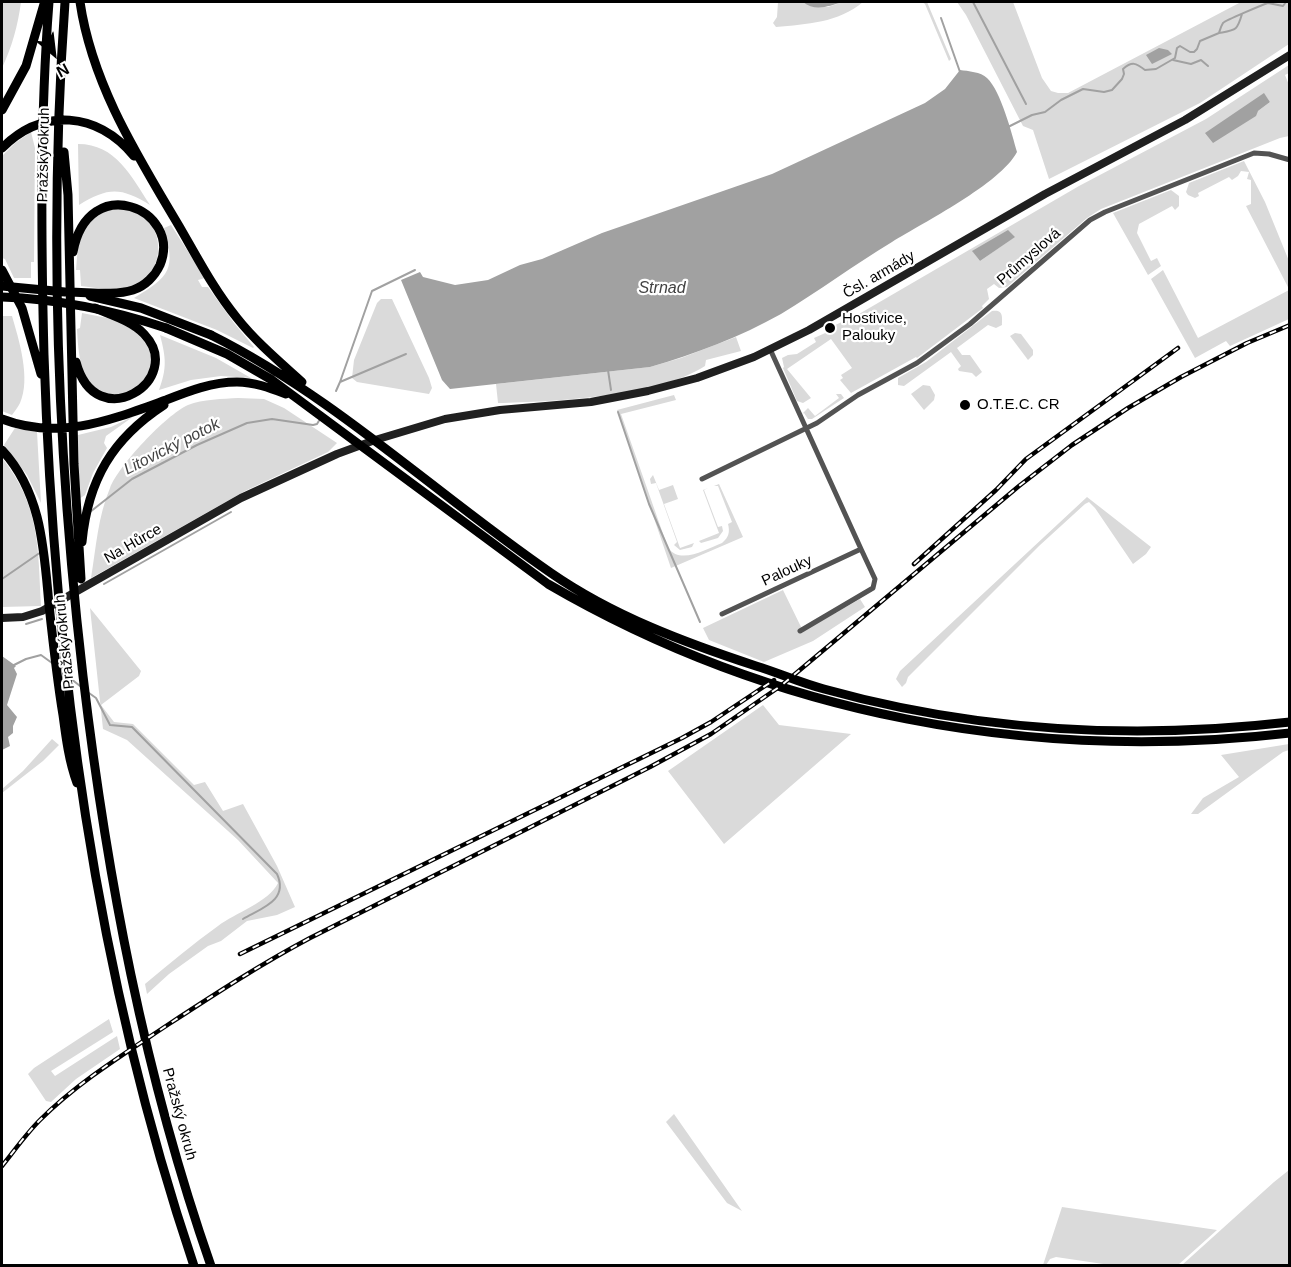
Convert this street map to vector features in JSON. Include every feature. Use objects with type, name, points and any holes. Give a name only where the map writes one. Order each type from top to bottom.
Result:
[{"type":"highway","points":[[2,110],[26,66],[47,2]]},
{"type":"highway","name":"Pražský okruh","points":[[47,2],[43,268],[46,415],[58,580],[73,721],[109,950],[134,1062],[159,1157],[194,1266]]},
{"type":"highway","name":"Pražský okruh","points":[[65,2],[59,108],[59,322],[66,489],[80,646],[99,798],[132,987],[165,1120],[211,1266]]},
{"type":"highway","points":[[80,2],[90,47],[104,89],[154,185],[232,312],[305,387],[394,457],[554,575],[651,627],[710,651],[821,688],[882,703],[968,720],[1038,727],[1163,731],[1290,722]]},
{"type":"highway","points":[[2,148],[21,132],[46,122],[65,120],[86,122],[105,131],[126,146],[154,185]]},
{"type":"highway","points":[[60,129],[68,195],[77,540],[81,579]]},
{"type":"highway","points":[[68,292],[121,292],[143,285],[160,265],[163,248],[159,231],[151,219],[137,208],[120,204],[100,208],[86,219],[78,231],[70,272]]},
{"type":"highway","points":[[2,270],[27,321],[46,395]]},
{"type":"highway","points":[[2,286],[68,292],[141,308],[211,334],[305,387]]},
{"type":"highway","points":[[2,297],[46,300],[95,308],[166,328],[227,354],[297,398],[506,555],[557,590],[649,638],[754,678],[880,714],[961,729],[1041,738],[1162,742],[1204,741],[1290,733]]},
{"type":"highway","points":[[71,341],[81,377],[95,393],[108,398],[122,398],[137,393],[147,383],[153,371],[155,358],[147,337],[129,323],[95,308]]},
{"type":"highway","points":[[2,419],[39,428],[71,428],[108,420],[183,393],[216,384],[237,382],[263,386],[297,398]]},
{"type":"highway","points":[[80,646],[82,547],[87,512],[97,479],[114,449],[128,433],[148,416],[183,393]]},
{"type":"highway","points":[[2,450],[22,477],[39,521],[57,678],[69,758],[84,801]]},
{"type":"main road","name":"Čsl. armády","points":[[445,419],[500,410],[591,402],[648,391],[697,378],[770,349],[850,307],[1045,194],[1185,120],[1290,55]]},
{"type":"main road","name":"Na Hůrce","points":[[2,618],[23,617],[42,611],[241,498],[274,482],[375,440],[445,419]]},
{"type":"street","name":"Průmyslová","points":[[806,429],[858,395],[917,363],[970,324],[1090,220],[1254,153],[1269,154],[1290,160]]},
{"type":"street","points":[[770,349],[875,579],[873,588],[800,632]]},
{"type":"street","points":[[702,479],[806,429]]},
{"type":"street","name":"Palouky","points":[[722,614],[861,549]]},
{"type":"shaded area","points":[[2,2],[21,2],[14,36],[2,68]]},
{"type":"shaded area","points":[[778,2],[803,2],[828,7],[843,2],[863,2],[833,18],[776,27],[773,23],[777,17]]},
{"type":"shaded area","points":[[922,2],[927,2],[951,59],[949,61],[925,4]]},
{"type":"shaded area","points":[[957,2],[1013,2],[1042,78],[1051,91],[1058,93],[1068,93],[1241,2],[1289,2],[1289,44],[1200,103],[1049,179],[1033,130],[1023,126],[966,15]]},
{"type":"shaded area","points":[[1289,65],[1289,73],[1285,75],[1289,85],[1289,136],[1101,209],[1087,218],[1007,287],[999,288],[994,284],[987,289],[989,299],[982,306],[983,308],[917,358],[851,393],[840,380],[843,378],[841,375],[852,368],[831,339],[787,369],[811,398],[803,403],[797,401],[783,368],[782,358],[797,354],[816,342],[814,338],[832,330],[831,327],[859,314],[1079,186],[1206,119]],"holes":[[[1264,94],[1270,102],[1258,111],[1206,133]],[[1008,231],[1014,237],[980,261],[973,252]]]},
{"type":"shaded area","points":[[31,132],[35,148],[34,262],[31,262],[31,278],[14,278],[5,259],[2,258],[2,156]]},
{"type":"shaded area","points":[[78,144],[103,149],[112,156],[129,173],[150,205],[122,192],[107,192],[79,205]]},
{"type":"shaded area","points":[[1244,161],[1265,202],[1289,261],[1289,289],[1246,206],[1251,204],[1251,180],[1247,179],[1249,172],[1241,171],[1232,180],[1229,177],[1198,193],[1199,196],[1195,198],[1186,192],[1189,183]]},
{"type":"shaded area","points":[[1171,190],[1179,196],[1179,206],[1175,210],[1172,206],[1139,224],[1137,233],[1151,261],[1157,258],[1161,266],[1148,275],[1113,213]]},
{"type":"shaded area","points":[[108,209],[132,211],[145,218],[157,237],[157,260],[145,279],[135,285],[115,289],[81,286],[80,270],[76,270],[78,245],[87,223]]},
{"type":"shaded area","points":[[171,225],[205,278],[198,280],[202,287],[208,287],[253,348],[217,330],[134,298],[156,284],[167,270],[169,254],[164,228]]},
{"type":"shaded area","points":[[1163,270],[1198,338],[1289,290],[1289,319],[1230,346],[1226,341],[1195,358],[1151,279]]},
{"type":"shaded area","points":[[381,299],[392,299],[429,378],[432,388],[429,394],[357,382],[352,378],[354,360],[377,303]]},
{"type":"shaded area","points":[[992,311],[999,311],[1002,325],[996,328],[988,325],[957,348],[962,355],[970,355],[982,372],[976,377],[972,373],[959,371],[961,366],[951,352],[904,386],[898,385],[898,378],[926,362]]},
{"type":"shaded area","points":[[82,313],[122,323],[142,338],[147,345],[152,360],[151,368],[148,376],[131,393],[107,395],[98,392],[86,377],[82,368],[77,337]]},
{"type":"shaded area","points":[[2,316],[12,316],[21,348],[24,371],[23,393],[12,415],[2,411]]},
{"type":"shaded area","points":[[1015,333],[1021,334],[1033,350],[1033,355],[1028,360],[1010,336]]},
{"type":"shaded area","points":[[160,335],[216,358],[251,378],[221,376],[191,380],[159,390],[165,363]]},
{"type":"shaded area","points":[[736,337],[741,351],[706,360],[705,366],[661,384],[634,391],[576,399],[498,403],[496,384],[650,367]]},
{"type":"shaded area","points":[[923,385],[930,386],[935,395],[934,400],[924,410],[911,394]]},
{"type":"shaded area","points":[[836,394],[841,394],[844,398],[812,419],[802,414],[808,408],[815,416],[839,398]]},
{"type":"shaded area","points":[[674,395],[676,400],[621,414],[668,548],[680,555],[694,554],[722,543],[726,539],[729,532],[728,524],[732,522],[718,486],[714,486],[719,484],[743,537],[671,568],[617,410]]},
{"type":"shaded area","points":[[264,399],[284,408],[337,443],[328,452],[245,491],[91,578],[106,499],[115,478],[133,454],[168,419],[188,405],[206,400]]},
{"type":"shaded area","points":[[134,416],[106,436],[104,443],[107,448],[93,473],[85,495],[79,499],[78,435],[111,427]]},
{"type":"shaded area","points":[[15,428],[37,432],[41,503],[27,475],[4,445]]},
{"type":"shaded area","points":[[2,458],[24,493],[35,528],[41,606],[2,607]]},
{"type":"shaded area","points":[[653,475],[659,490],[673,485],[678,499],[664,504],[680,548],[694,543],[692,547],[680,550],[674,545],[677,542],[656,483],[651,484],[650,479]]},
{"type":"shaded area","points":[[708,488],[704,490],[718,527],[722,526],[723,531],[718,538],[701,543],[699,541],[719,533],[703,490]]},
{"type":"shaded area","points":[[1087,497],[1151,547],[1146,554],[1133,564],[1095,508],[1089,502],[1085,504],[1039,546],[908,677],[902,687],[896,679],[900,671]]},
{"type":"shaded area","points":[[783,590],[803,631],[860,599],[865,607],[813,641],[764,662],[709,640],[703,628]]},
{"type":"shaded area","points":[[90,608],[141,671],[139,676],[101,705],[114,722],[133,724],[194,785],[205,782],[223,811],[243,804],[277,866],[295,907],[277,915],[247,921],[221,941],[208,946],[169,974],[147,994],[145,984],[225,921],[260,902],[274,890],[278,883],[238,840],[127,740],[103,729]]},
{"type":"shaded area","points":[[763,705],[779,725],[851,734],[724,844],[668,771]]},
{"type":"shaded area","points":[[52,739],[59,745],[43,761],[2,793],[2,789],[23,771]]},
{"type":"shaded area","points":[[1289,744],[1289,750],[1283,752],[1198,814],[1191,814],[1203,798],[1239,777],[1221,755]]},
{"type":"shaded area","points":[[109,1019],[113,1032],[51,1071],[55,1076],[117,1036],[120,1049],[76,1079],[51,1102],[46,1101],[28,1074]]},
{"type":"shaded area","points":[[674,1114],[742,1211],[727,1203],[666,1122]]},
{"type":"shaded area","points":[[1289,1170],[1289,1265],[1182,1265],[1274,1182]]},
{"type":"shaded area","points":[[1062,1207],[1217,1230],[1178,1265],[1110,1265],[1056,1257],[1043,1265]]},
{"type":"water","points":[[803,2],[843,2],[812,7]]},
{"type":"water","points":[[1159,48],[1168,50],[1172,54],[1152,64],[1146,55]]},
{"type":"water","name":"Strnad","points":[[960,70],[984,76],[992,84],[1005,113],[1017,152],[995,177],[978,189],[781,314],[717,344],[650,367],[450,389],[442,380],[401,280],[420,272],[423,277],[455,285],[488,280],[602,233],[772,174],[925,103],[945,89]]},
{"type":"water","points":[[1264,93],[1270,102],[1258,111],[1256,116],[1213,143],[1205,133]]},
{"type":"water","points":[[1008,230],[1015,237],[980,261],[972,251]]},
{"type":"water","points":[[2,656],[16,666],[14,668],[17,674],[7,705],[17,717],[13,733],[8,737],[10,746],[2,750]]},
{"type":"waterway","points":[[973,2],[1026,104]]},
{"type":"waterway","name":"Litovický potok","points":[[1008,127],[1032,115],[1045,112],[1061,100],[1083,89],[1104,92],[1112,90],[1122,79],[1123,69],[1129,65],[1136,64],[1145,70],[1156,69],[1175,58],[1177,48],[1180,46],[1194,52],[1200,41],[1219,33],[1222,24],[1226,21],[1268,3],[1283,6],[1286,2]]},
{"type":"waterway","points":[[1219,33],[1235,29],[1242,14]]},
{"type":"waterway","points":[[941,18],[960,72]]},
{"type":"waterway","points":[[1173,60],[1191,64],[1201,60],[1208,66]]},
{"type":"waterway","points":[[340,382],[372,291],[415,270]]},
{"type":"waterway","name":"Litovický potok","points":[[336,391],[340,382],[406,354]]},
{"type":"waterway","points":[[608,370],[611,390]]},
{"type":"waterway","points":[[618,412],[649,504],[700,622]]},
{"type":"waterway","name":"Litovický potok","points":[[90,512],[132,479],[197,445],[247,423],[272,419],[313,425],[317,424],[320,419]]},
{"type":"waterway","points":[[104,584],[231,512]]},
{"type":"waterway","name":"Litovický potok","points":[[2,579],[41,552]]},
{"type":"waterway","points":[[26,624],[42,619]]},
{"type":"waterway","points":[[14,665],[41,655],[52,663]]},
{"type":"waterway","points":[[70,678],[80,686]]},
{"type":"waterway","points":[[89,693],[96,698],[110,725],[132,727],[277,874],[280,883],[277,897],[265,907],[243,919]]},
{"type":"railway","points":[[2,1166],[35,1125],[70,1093],[221,990],[310,938],[711,734],[782,685],[1019,486],[1072,445],[1181,377],[1247,343],[1290,325]]},
{"type":"railway","points":[[914,564],[996,490],[1026,459],[1178,348]]},
{"type":"railway","points":[[240,954],[682,738],[711,722],[774,680]]},
{"type":"place","name":"Hostivice, Palouky","points":[[830,328]]},
{"type":"place","name":"O.T.E.C. CR","points":[[965,405]]}]
